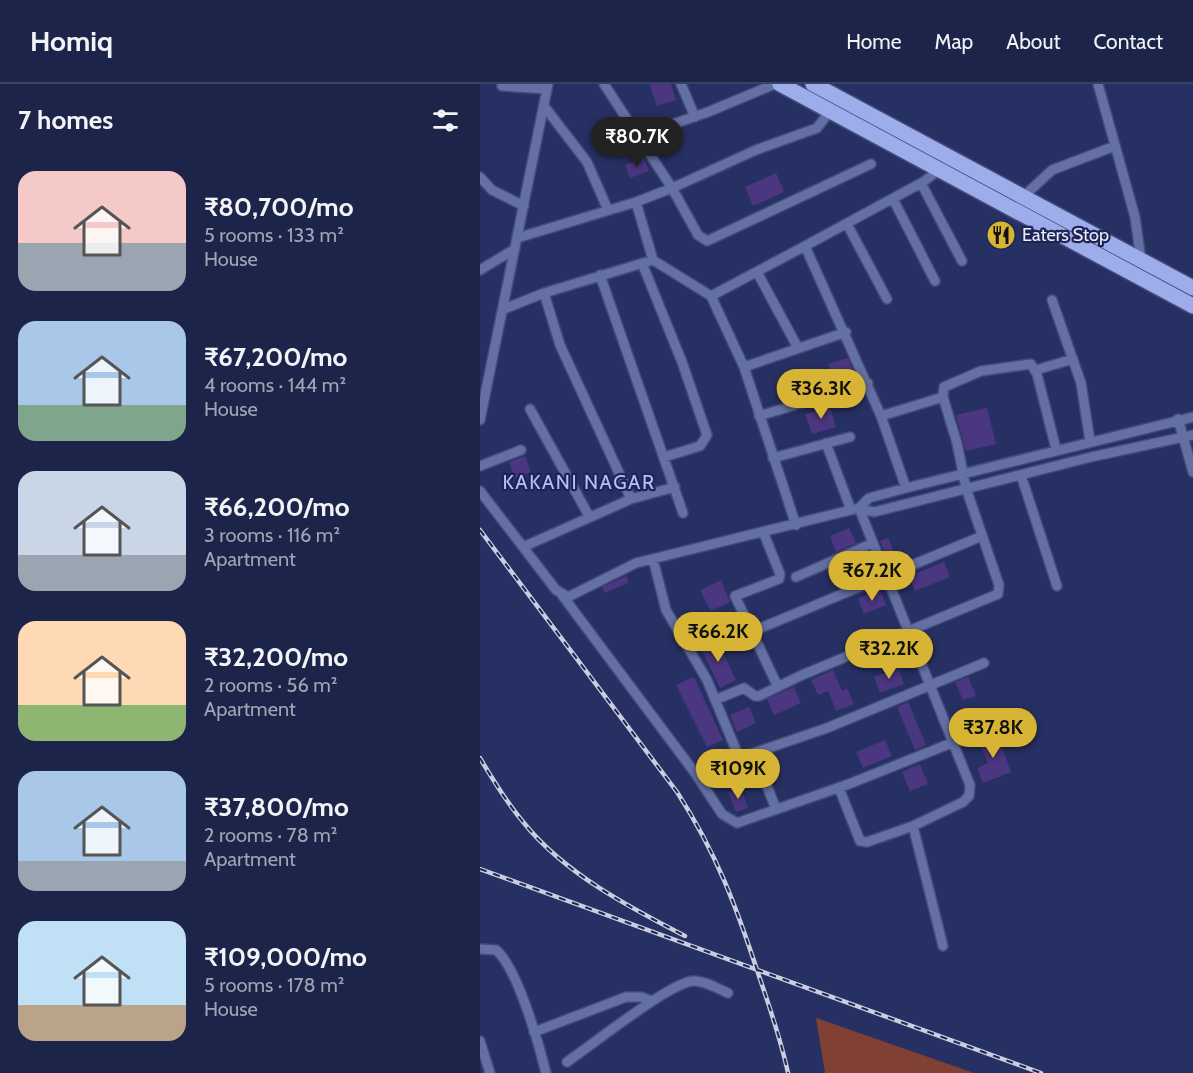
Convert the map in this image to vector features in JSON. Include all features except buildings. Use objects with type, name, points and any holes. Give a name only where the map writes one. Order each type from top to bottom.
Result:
[{"type":"main road","points":[[780,84],[1193,306]]},
{"type":"main road","points":[[813,84],[1193,288]]},
{"type":"street","points":[[604,84],[672,188],[698,235],[707,241],[871,164]]},
{"type":"street","points":[[681,84],[695,117]]},
{"type":"street","points":[[638,136],[695,117],[775,84]]},
{"type":"street","points":[[1098,84],[1135,217],[1141,260]]},
{"type":"street","points":[[480,420],[548,87],[502,86]]},
{"type":"street","points":[[544,106],[587,162],[608,210]]},
{"type":"street","points":[[517,238],[636,202],[672,188],[756,150],[817,128],[830,111]]},
{"type":"street","points":[[1024,196],[1052,170],[1115,146]]},
{"type":"street","points":[[711,296],[893,199],[939,170]]},
{"type":"street","points":[[480,177],[492,190],[524,206]]},
{"type":"street","points":[[921,183],[962,261]]},
{"type":"street","points":[[893,199],[935,281]]},
{"type":"street","points":[[636,202],[652,260],[711,296],[744,367],[796,525]]},
{"type":"street","points":[[847,224],[887,299]]},
{"type":"street","points":[[805,246],[868,383],[906,488]]},
{"type":"street","points":[[480,270],[515,249]]},
{"type":"street","points":[[504,309],[544,293],[652,260]]},
{"type":"street","points":[[642,263],[682,362],[707,435],[700,446],[664,457]]},
{"type":"street","points":[[757,272],[798,348]]},
{"type":"street","points":[[600,275],[683,513]]},
{"type":"street","points":[[544,293],[560,345],[631,499]]},
{"type":"street","points":[[1052,300],[1081,383],[1090,441]]},
{"type":"street","points":[[744,367],[846,332]]},
{"type":"street","points":[[1036,370],[1073,359]]},
{"type":"street","points":[[715,700],[744,688],[756,696],[998,594],[999,585],[962,475],[957,443],[943,397],[944,387],[981,371],[1022,363],[1031,364],[1036,370],[1056,449]]},
{"type":"street","points":[[480,369],[491,370]]},
{"type":"street","points":[[759,416],[868,383]]},
{"type":"street","points":[[881,416],[943,397]]},
{"type":"street","points":[[530,410],[590,516]]},
{"type":"street","points":[[562,595],[573,596],[621,570],[653,559],[764,534],[855,509],[869,498],[1056,449],[1193,417]]},
{"type":"street","points":[[1178,419],[1181,437],[1193,472]]},
{"type":"street","points":[[855,509],[874,512],[1193,435]]},
{"type":"street","points":[[773,458],[850,436]]},
{"type":"street","points":[[826,443],[855,509],[873,543],[955,742],[968,777],[969,796],[952,808],[914,826],[867,842],[860,841],[839,788]]},
{"type":"street","points":[[480,465],[521,450]]},
{"type":"street","points":[[1021,475],[1057,586]]},
{"type":"street","points":[[523,547],[631,499],[675,487]]},
{"type":"street","points":[[480,491],[562,595],[698,777],[722,814],[732,822],[839,788],[999,724]]},
{"type":"street","points":[[764,534],[780,574],[776,580],[735,596],[778,687]]},
{"type":"street","points":[[751,632],[982,536]]},
{"type":"street","points":[[796,577],[873,543]]},
{"type":"street","points":[[653,559],[666,610],[695,657],[730,740],[741,756]]},
{"type":"street","points":[[698,777],[729,765],[741,756],[827,728],[984,663]]},
{"type":"street","points":[[754,753],[776,809]]},
{"type":"street","points":[[914,826],[943,946]]},
{"type":"street","points":[[480,949],[495,950],[500,953],[523,1002],[546,1073]]},
{"type":"street","points":[[567,1062],[652,1001],[694,981],[728,993]]},
{"type":"street","points":[[534,1032],[626,997],[641,996],[652,1001]]},
{"type":"street","points":[[480,1041],[490,1073]]},
{"type":"shaded area","points":[[816,1018],[974,1073],[825,1073]]},
{"type":"railway","points":[[480,530],[677,792],[691,815],[714,859],[733,903],[771,1012],[788,1073]]},
{"type":"railway","points":[[480,758],[518,815],[558,858],[620,901],[685,936]]},
{"type":"railway","points":[[480,869],[1041,1073]]},
{"type":"place","name":"Eaters Stop","points":[[1001,235]]},
{"type":"district","name":"KAKANI NAGAR","points":[[579,482]]}]
